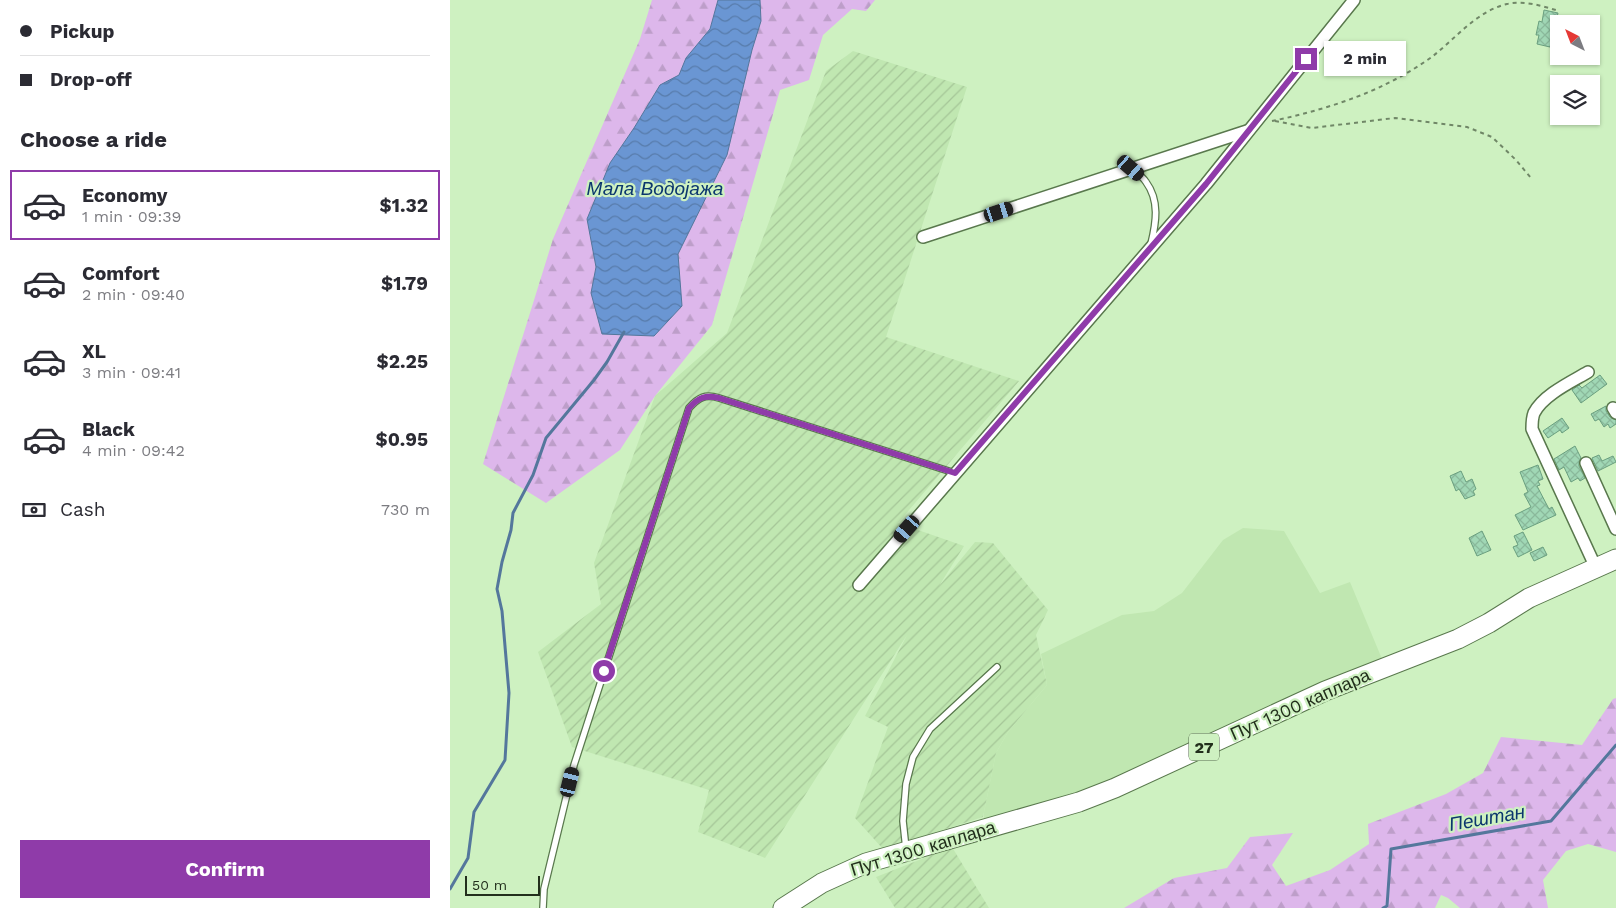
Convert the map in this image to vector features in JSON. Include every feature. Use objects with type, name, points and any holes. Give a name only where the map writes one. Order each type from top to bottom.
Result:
[{"type":"main road","name":"Пут 1300 каплара","points":[[783,908],[822,883],[866,863],[1073,804],[1105,793],[1292,705],[1458,639],[1530,598],[1616,559]]},
{"type":"street","points":[[859,585],[1206,184],[1354,0]]},
{"type":"street","points":[[923,237],[1247,131]]},
{"type":"street","points":[[1588,372],[1563,386],[1544,400],[1534,414],[1532,429],[1596,568]]},
{"type":"street","points":[[1586,463],[1616,529]]},
{"type":"lane","points":[[1131,168],[1146,181],[1155,200],[1156,222],[1150,249]]},
{"type":"lane","points":[[544,908],[544,889],[574,765],[686,417],[689,408],[694,402],[700,397],[719,398],[955,473]]},
{"type":"lane","points":[[906,851],[903,821],[905,793],[913,756],[930,729],[997,667]]},
{"type":"path","points":[[1272,121],[1335,104],[1384,86],[1433,56],[1482,16],[1495,8],[1509,4],[1524,3],[1536,4],[1559,11]]},
{"type":"path","points":[[1258,118],[1312,128],[1395,118],[1467,126],[1492,137],[1516,160],[1531,178]]},
{"type":"shaded area","points":[[853,51],[967,87],[886,337],[1019,381],[898,523],[964,546],[939,586],[975,542],[993,543],[1048,610],[1036,635],[1047,685],[1008,732],[996,753],[983,817],[883,849],[855,818],[888,727],[865,716],[907,635],[765,858],[698,832],[709,790],[572,747],[538,652],[601,604],[594,563],[655,396],[727,333],[826,71]]},
{"type":"shaded area","points":[[1243,528],[1284,531],[1320,593],[1350,582],[1382,659],[1182,746],[1126,779],[984,821],[984,812],[996,753],[1008,732],[1047,685],[1041,654],[1122,615],[1154,611],[1182,593],[1223,540]]},
{"type":"shaded area","points":[[952,847],[989,908],[895,908],[876,877]]},
{"type":"green space","points":[[652,0],[875,0],[866,11],[852,9],[823,35],[809,80],[780,90],[712,325],[655,396],[620,450],[546,503],[483,464],[553,239],[640,39]]},
{"type":"green space","points":[[1616,698],[1616,852],[1588,844],[1566,851],[1543,880],[1548,908],[1460,908],[1441,895],[1435,908],[1124,908],[1174,878],[1227,868],[1250,837],[1293,833],[1272,865],[1286,886],[1330,870],[1369,844],[1368,824],[1446,794],[1483,773],[1501,737],[1582,745],[1613,699]]},
{"type":"water","name":"Мала Водојажа","points":[[718,0],[760,0],[761,21],[752,50],[727,155],[678,254],[682,306],[654,336],[602,334],[591,293],[596,267],[587,219],[610,163],[660,85],[679,75],[686,58],[710,29]]},
{"type":"building","points":[[1544,10],[1558,13],[1558,15],[1550,15],[1550,47],[1537,44],[1539,35],[1536,35],[1539,21],[1542,22]]},
{"type":"building","points":[[1600,375],[1607,384],[1581,403],[1572,390],[1579,385],[1582,388]]},
{"type":"building","points":[[1606,406],[1606,411],[1610,417],[1616,420],[1616,424],[1610,428],[1608,424],[1604,427],[1599,419],[1595,421],[1591,414]]},
{"type":"building","points":[[1562,418],[1569,428],[1562,433],[1560,430],[1548,438],[1543,431]]},
{"type":"building","points":[[1575,446],[1581,458],[1579,466],[1585,478],[1580,481],[1578,478],[1571,482],[1564,467],[1559,470],[1554,459]]},
{"type":"building","points":[[1599,455],[1602,461],[1613,456],[1616,462],[1598,471],[1592,458]]},
{"type":"building","points":[[1538,465],[1543,479],[1538,481],[1540,485],[1537,486],[1549,509],[1552,507],[1556,515],[1523,530],[1515,515],[1531,507],[1524,494],[1528,492],[1520,472]]},
{"type":"building","points":[[1461,471],[1466,482],[1472,479],[1476,489],[1473,491],[1475,495],[1465,499],[1459,489],[1456,491],[1450,476]]},
{"type":"building","points":[[1482,531],[1491,550],[1477,556],[1469,538]]},
{"type":"building","points":[[1523,532],[1532,550],[1518,557],[1513,547],[1518,545],[1514,536]]},
{"type":"building","points":[[1543,547],[1547,555],[1534,561],[1530,553]]},
{"type":"waterway","points":[[450,889],[468,858],[474,812],[505,760],[509,693],[502,611],[497,589],[511,530],[513,513],[533,475],[546,438],[594,380],[624,332]]},
{"type":"waterway","name":"Пештан","points":[[1383,908],[1387,906],[1391,849],[1551,821],[1616,745]]},
{"type":"route","points":[[604,671],[689,408],[694,402],[700,397],[719,398],[955,473],[1206,184],[1306,59]]}]
